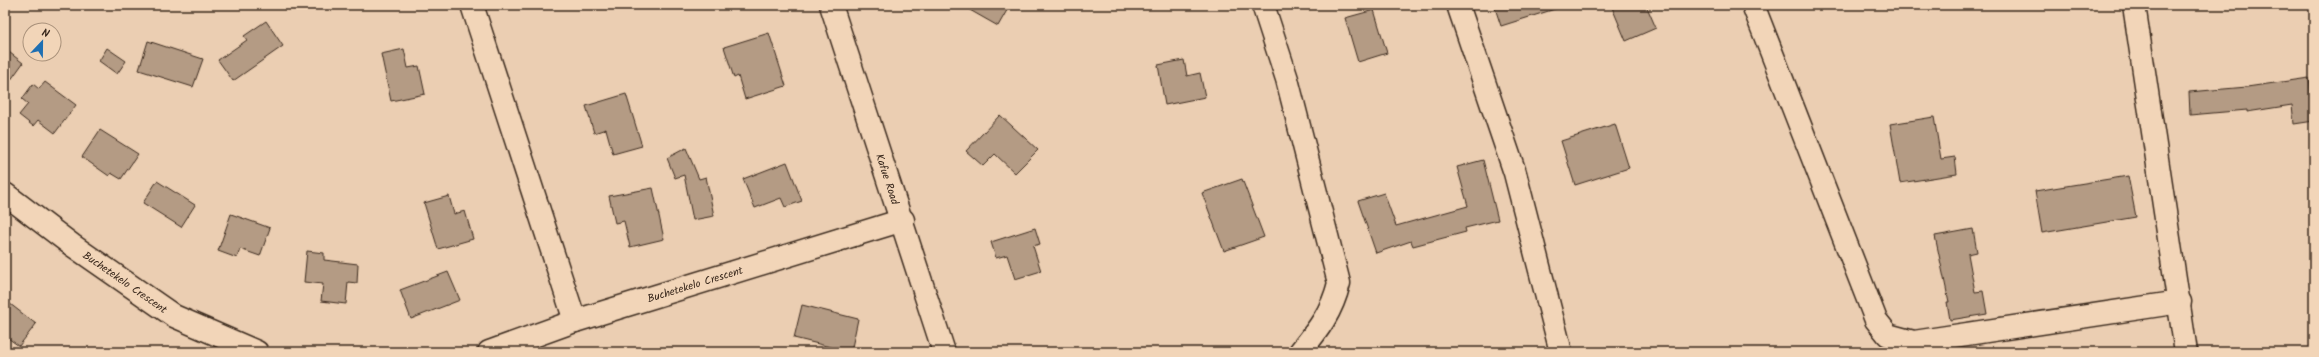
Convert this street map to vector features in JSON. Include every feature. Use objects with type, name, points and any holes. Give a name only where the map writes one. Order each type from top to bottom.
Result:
[{"type":"street","points":[[472,5],[575,321]]},
{"type":"street","name":"Kafue Road","points":[[831,5],[903,220],[944,352]]},
{"type":"street","points":[[1263,5],[1287,79],[1339,283],[1334,303],[1318,330],[1300,352]]},
{"type":"street","points":[[1458,5],[1515,173],[1561,352]]},
{"type":"street","points":[[1753,5],[1876,320],[1888,335],[1914,342],[2180,302]]},
{"type":"street","points":[[2134,5],[2180,302],[2186,352]]},
{"type":"street","name":"Buchetekelo Crescent","points":[[5,194],[72,245],[174,316],[257,352]]},
{"type":"street","name":"Buchetekelo Crescent","points":[[489,352],[575,321],[903,220]]},
{"type":"building","points":[[961,5],[1010,5],[998,26]]},
{"type":"building","points":[[1494,5],[1557,5],[1558,8],[1501,26]]},
{"type":"building","points":[[1611,5],[1646,5],[1656,28],[1626,41]]},
{"type":"building","points":[[1374,10],[1387,53],[1358,62],[1345,18]]},
{"type":"building","points":[[266,21],[283,46],[233,81],[218,60],[247,40],[244,36]]},
{"type":"building","points":[[769,33],[786,86],[745,99],[738,76],[734,78],[724,47]]},
{"type":"building","points":[[148,41],[203,59],[193,87],[139,70]]},
{"type":"building","points":[[107,48],[126,61],[117,74],[99,61]]},
{"type":"building","points":[[5,49],[23,63],[5,88]]},
{"type":"building","points":[[404,49],[408,68],[419,66],[425,94],[391,101],[381,54]]},
{"type":"building","points":[[1184,60],[1187,76],[1200,73],[1205,97],[1165,105],[1158,65]]},
{"type":"building","points":[[2309,78],[2314,121],[2294,124],[2292,105],[2247,112],[2247,110],[2190,115],[2189,92],[2247,87]]},
{"type":"building","points":[[45,82],[76,105],[55,133],[38,120],[33,126],[19,115],[28,104],[22,99],[33,84],[39,89]]},
{"type":"building","points":[[626,94],[642,146],[613,154],[606,129],[594,133],[586,106]]},
{"type":"building","points":[[1000,115],[1038,150],[1015,173],[995,154],[983,166],[966,151]]},
{"type":"building","points":[[1934,117],[1941,159],[1955,157],[1957,174],[1900,183],[1890,124]]},
{"type":"building","points":[[1615,124],[1629,168],[1575,185],[1561,141]]},
{"type":"building","points":[[100,130],[138,154],[121,179],[111,173],[109,176],[82,157]]},
{"type":"building","points":[[686,148],[699,179],[706,177],[714,216],[693,220],[684,175],[675,178],[667,158]]},
{"type":"building","points":[[1483,160],[1498,220],[1465,228],[1466,232],[1413,246],[1411,241],[1376,253],[1358,201],[1384,193],[1396,226],[1468,206],[1457,167]]},
{"type":"building","points":[[787,162],[802,201],[785,207],[781,198],[755,208],[743,179]]},
{"type":"building","points":[[2128,176],[2136,217],[2042,233],[2035,191]]},
{"type":"building","points":[[1242,179],[1264,237],[1224,251],[1202,193]]},
{"type":"building","points":[[157,181],[195,205],[181,227],[143,203]]},
{"type":"building","points":[[653,188],[664,239],[630,247],[624,221],[615,223],[609,196]]},
{"type":"building","points":[[449,196],[454,214],[465,211],[473,239],[438,249],[424,203]]},
{"type":"building","points":[[231,214],[270,228],[260,256],[240,249],[237,258],[218,251]]},
{"type":"building","points":[[1035,228],[1040,244],[1033,246],[1041,271],[1015,279],[1007,255],[996,258],[991,242]]},
{"type":"building","points":[[1973,229],[1977,252],[1968,254],[1975,292],[1983,291],[1987,314],[1950,320],[1947,302],[1949,302],[1935,236]]},
{"type":"building","points":[[307,251],[324,253],[324,260],[358,264],[357,283],[348,282],[346,304],[321,301],[323,284],[304,282]]},
{"type":"building","points":[[448,272],[460,300],[411,319],[400,290]]},
{"type":"building","points":[[5,300],[36,324],[19,346],[5,336]]},
{"type":"building","points":[[802,305],[858,319],[851,352],[794,338]]}]
